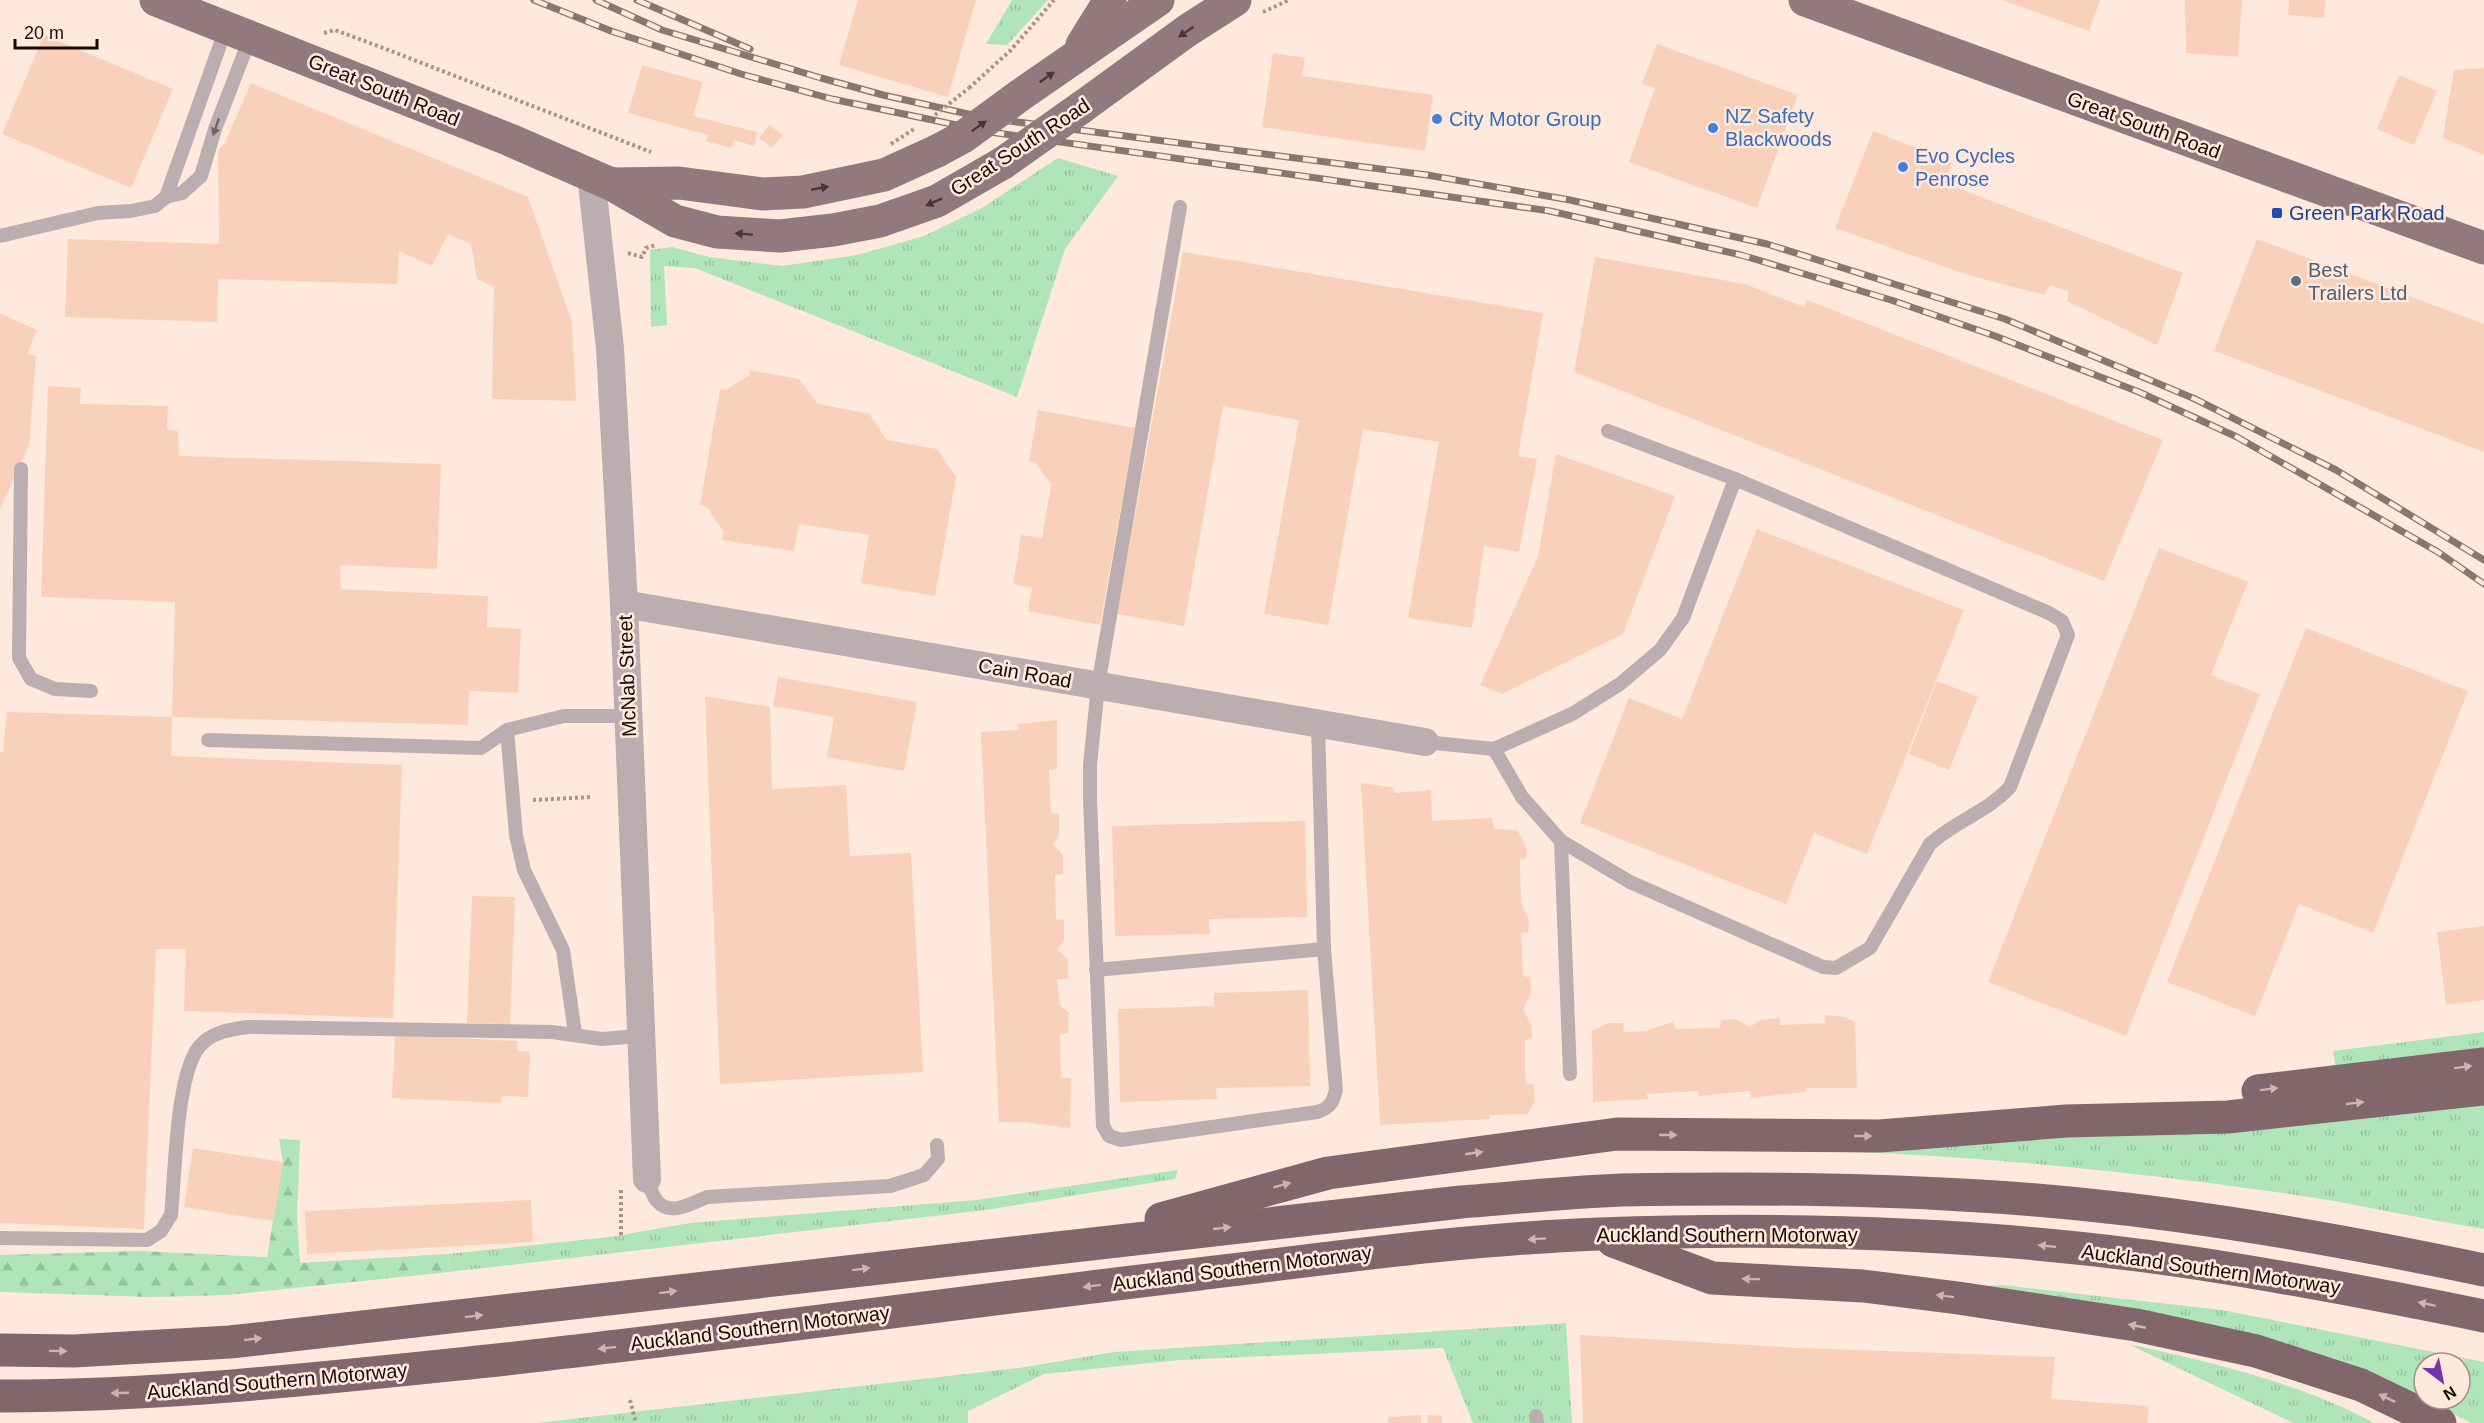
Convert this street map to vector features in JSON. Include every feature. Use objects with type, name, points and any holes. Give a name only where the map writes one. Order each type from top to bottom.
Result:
[{"type":"highway","points":[[2066,1121],[2223,1095],[2484,1064]]},
{"type":"highway","points":[[1064,1245],[1329,1173],[1617,1134],[1880,1136],[2066,1121],[2228,1117],[2484,1089]]},
{"type":"highway","name":"Auckland Southern Motorway","points":[[0,1350],[74,1351],[230,1342],[416,1323],[1064,1245],[1461,1202],[1619,1190],[1800,1189],[1963,1195],[2103,1206],[2253,1226],[2484,1270]]},
{"type":"highway","points":[[1595,1234],[1712,1278],[1852,1285],[1958,1298],[2136,1325],[2256,1351],[2361,1385],[2440,1423]]},
{"type":"highway","name":"Auckland Southern Motorway","points":[[0,1396],[174,1391],[275,1384],[617,1346],[1401,1249],[1595,1234],[1855,1234],[2021,1243],[2185,1262],[2390,1297],[2484,1316]]},
{"type":"main road","name":"Great South Road","points":[[156,0],[601,179],[675,221],[717,232],[780,236],[880,221],[912,211],[961,188],[1003,163],[1188,30],[1235,0]]},
{"type":"main road","points":[[1075,57],[1110,0]]},
{"type":"main road","name":"Great South Road","points":[[601,179],[679,183],[762,194],[803,192],[884,175],[927,140],[963,137],[1158,0]]},
{"type":"main road","name":"Great South Road","points":[[1805,0],[2484,248]]},
{"type":"street","name":"McNab Street","points":[[601,179],[624,604],[639,1036],[647,1179]]},
{"type":"street","name":"Cain Road","points":[[624,604],[1425,742]]},
{"type":"lane","points":[[0,236],[98,213],[131,211],[155,206],[166,197],[182,193],[201,176],[238,33]]},
{"type":"lane","points":[[166,197],[238,33]]},
{"type":"lane","points":[[1180,207],[1098,686],[1090,765],[1103,1126],[1109,1136],[1121,1140],[1317,1112],[1330,1105],[1336,1090],[1324,948],[1318,723]]},
{"type":"lane","points":[[1494,749],[1522,797],[1561,841],[1630,882],[1823,967],[1836,968],[1870,948],[1930,844],[1940,835],[2000,798],[2010,788],[2068,635],[2062,621],[1735,479],[1608,431]]},
{"type":"lane","points":[[21,469],[19,658],[31,679],[55,690],[91,691]]},
{"type":"lane","points":[[1425,742],[1494,749],[1572,714],[1620,684],[1660,650],[1683,618],[1735,479]]},
{"type":"lane","points":[[208,740],[481,748],[507,730],[564,716],[628,716]]},
{"type":"lane","points":[[507,730],[513,801],[524,870],[563,950],[575,1033]]},
{"type":"lane","points":[[1561,841],[1570,1074]]},
{"type":"lane","points":[[1096,970],[1324,948]]},
{"type":"lane","points":[[0,1238],[147,1240],[161,1231],[171,1215],[183,1092],[190,1062],[200,1046],[225,1029],[249,1026],[575,1033],[602,1039],[639,1036]]},
{"type":"lane","points":[[647,1179],[657,1201],[668,1208],[681,1208],[707,1197],[890,1186],[924,1175],[938,1159],[937,1145]]},
{"type":"path","points":[[925,122],[969,88],[1011,50],[1054,0]]},
{"type":"path","points":[[327,32],[335,30],[659,155]]},
{"type":"path","points":[[882,148],[891,144],[927,140]]},
{"type":"path","points":[[513,801],[592,797]]},
{"type":"path","points":[[630,1400],[636,1423]]},
{"type":"green space","points":[[1012,0],[1048,0],[1007,45],[986,44]]},
{"type":"green space","points":[[1058,158],[1118,176],[1065,249],[1017,397],[695,268],[664,266],[667,325],[651,327],[650,250],[672,247],[709,257],[782,266],[857,255],[924,236],[980,209]]},
{"type":"green space","points":[[2484,1032],[2484,1054],[2336,1069],[2333,1051]]},
{"type":"green space","points":[[2484,1099],[2484,1229],[2358,1205],[2171,1178],[2002,1161],[1832,1151]]},
{"type":"green space","points":[[279,1139],[300,1140],[297,1218],[300,1263],[448,1254],[449,1272],[228,1295],[151,1297],[0,1292],[0,1255],[139,1251],[267,1257],[283,1162]]},
{"type":"green space","points":[[1178,1170],[1175,1179],[986,1210],[449,1272],[448,1254],[610,1237],[690,1223],[976,1200]]},
{"type":"green space","points":[[2002,1285],[2222,1310],[2429,1351],[2412,1351],[2412,1395],[1987,1286]]},
{"type":"green space","points":[[1566,1323],[1572,1423],[1473,1423],[1443,1348],[1180,1360],[1044,1374],[968,1411],[968,1423],[537,1423],[1019,1368],[1114,1352]]},
{"type":"green space","points":[[2128,1344],[2223,1366],[2286,1385],[2374,1423],[2293,1423]]},
{"type":"green space","points":[[2472,1360],[2484,1362],[2484,1423],[2471,1423],[2449,1411],[2472,1411]]},
{"type":"building","points":[[858,0],[976,0],[948,97],[839,65]]},
{"type":"building","points":[[2002,0],[2100,0],[2089,31]]},
{"type":"building","points":[[2185,0],[2242,0],[2238,57],[2186,53]]},
{"type":"building","points":[[2289,0],[2326,0],[2324,18],[2288,15]]},
{"type":"building","points":[[44,35],[173,89],[131,188],[2,134]]},
{"type":"building","name":"NZ Safety Blackwoods","points":[[1657,44],[1798,95],[1757,208],[1629,162],[1655,88],[1642,84]]},
{"type":"building","points":[[1273,53],[1305,58],[1302,76],[1433,95],[1425,151],[1262,127]]},
{"type":"building","points":[[642,65],[703,82],[693,116],[757,132],[754,146],[734,140],[731,148],[706,141],[708,135],[628,113]]},
{"type":"building","points":[[2484,68],[2484,155],[2443,138],[2454,70]]},
{"type":"building","points":[[2399,75],[2437,91],[2414,145],[2377,129]]},
{"type":"building","points":[[251,83],[528,197],[572,322],[576,401],[492,399],[494,287],[477,279],[471,244],[448,234],[432,266],[399,251],[397,284],[218,279],[217,322],[65,317],[68,239],[219,244],[218,150],[225,143]]},
{"type":"building","points":[[769,125],[783,135],[772,148],[759,138]]},
{"type":"building","points":[[1873,131],[1952,162],[1944,183],[2183,273],[2157,345],[2067,301],[2069,292],[2050,285],[2044,295],[1968,275],[1835,228]]},
{"type":"building","points":[[2257,239],[2484,324],[2484,452],[2214,351]]},
{"type":"building","points":[[1183,252],[1543,313],[1518,456],[1537,459],[1519,552],[1484,546],[1472,628],[1408,618],[1439,442],[1363,429],[1328,625],[1264,614],[1299,420],[1223,406],[1184,626],[1117,614]]},
{"type":"building","points":[[1595,257],[1745,284],[1804,307],[1807,300],[2163,440],[2104,581],[1574,372]]},
{"type":"building","points":[[0,313],[37,330],[27,354],[36,356],[29,445],[0,509]]},
{"type":"building","points":[[749,370],[799,379],[818,404],[869,414],[887,440],[937,449],[956,477],[935,596],[861,583],[869,535],[799,524],[794,551],[722,540],[723,531],[707,507],[700,505],[720,389],[726,390],[750,375]]},
{"type":"building","points":[[48,386],[81,388],[80,404],[168,406],[167,429],[178,431],[179,456],[441,464],[437,569],[340,565],[341,589],[488,596],[487,627],[521,629],[518,693],[469,691],[468,725],[172,717],[175,602],[41,597]]},
{"type":"building","points":[[1038,410],[1135,428],[1100,625],[1028,611],[1032,588],[1013,584],[1021,535],[1042,538],[1051,485],[1035,462],[1029,461]]},
{"type":"building","points":[[1556,454],[1675,496],[1623,634],[1502,694],[1480,685],[1538,556]]},
{"type":"building","points":[[1757,529],[1964,610],[1867,854],[1814,833],[1786,904],[1580,823],[1629,698],[1682,719]]},
{"type":"building","points":[[2159,548],[2248,582],[2211,675],[2260,694],[2126,1036],[1988,982]]},
{"type":"building","points":[[2306,628],[2468,691],[2373,933],[2299,904],[2255,1016],[2167,982]]},
{"type":"building","points":[[778,677],[917,702],[904,771],[827,757],[834,717],[773,706]]},
{"type":"building","points":[[1937,681],[1978,697],[1949,770],[1909,754]]},
{"type":"building","points":[[705,696],[770,707],[772,789],[846,785],[850,856],[911,853],[923,1072],[720,1084]]},
{"type":"building","points":[[7,712],[172,717],[171,756],[402,765],[393,1018],[184,1011],[186,949],[156,949],[144,1229],[0,1223],[0,752],[3,752]]},
{"type":"building","points":[[1057,720],[1057,769],[1049,770],[1051,813],[1059,814],[1059,834],[1053,845],[1063,854],[1063,874],[1055,875],[1056,920],[1064,919],[1064,941],[1057,950],[1068,959],[1068,979],[1057,979],[1060,1005],[1069,1013],[1068,1033],[1060,1035],[1061,1078],[1071,1078],[1070,1128],[1024,1122],[999,1122],[981,732],[1019,730],[1018,724]]},
{"type":"building","points":[[1361,783],[1392,787],[1395,793],[1431,790],[1432,821],[1492,818],[1494,829],[1517,830],[1524,842],[1527,853],[1525,859],[1520,859],[1521,903],[1529,926],[1528,933],[1521,932],[1523,976],[1530,977],[1531,994],[1523,1009],[1531,1024],[1532,1038],[1525,1040],[1525,1063],[1526,1084],[1533,1084],[1535,1100],[1528,1114],[1490,1115],[1490,1119],[1380,1125]]},
{"type":"building","points":[[1305,821],[1307,917],[1209,919],[1210,934],[1115,936],[1112,826]]},
{"type":"building","points":[[472,896],[515,897],[510,1024],[467,1023]]},
{"type":"building","points":[[2484,926],[2484,1000],[2446,1005],[2437,932]]},
{"type":"building","points":[[1308,990],[1310,1086],[1216,1088],[1217,1099],[1120,1102],[1118,1009],[1214,1006],[1214,993]]},
{"type":"building","points":[[1824,1015],[1844,1017],[1855,1022],[1857,1088],[1806,1088],[1806,1092],[1751,1098],[1750,1091],[1699,1096],[1698,1091],[1646,1094],[1649,1099],[1593,1102],[1592,1031],[1609,1023],[1623,1023],[1624,1032],[1645,1031],[1673,1022],[1676,1029],[1720,1028],[1721,1020],[1735,1019],[1750,1027],[1761,1020],[1780,1018],[1780,1025],[1826,1023]]},
{"type":"building","points":[[395,1035],[517,1041],[517,1051],[530,1052],[528,1097],[502,1096],[501,1103],[392,1098]]},
{"type":"building","points":[[193,1148],[283,1162],[274,1221],[184,1207]]},
{"type":"building","points":[[531,1200],[533,1242],[307,1254],[305,1211]]},
{"type":"building","points":[[1580,1335],[1799,1348],[2055,1357],[2051,1399],[2149,1406],[2147,1423],[1583,1423]]},
{"type":"building","points":[[1421,1415],[1421,1423],[1388,1423],[1388,1417]]},
{"type":"building","points":[[1427,1415],[1442,1416],[1442,1423],[1428,1423]]},
{"type":"railway","points":[[534,0],[611,31],[741,74],[832,99],[990,132],[1550,211],[1741,255],[1891,300],[1995,336],[2139,392],[2237,437],[2438,552],[2484,584]]},
{"type":"railway","points":[[596,0],[662,30],[883,95],[986,118],[1427,175],[1570,200],[1767,244],[2005,319],[2195,399],[2336,470],[2484,560]]},
{"type":"railway","points":[[637,0],[750,49]]},
{"type":"place","name":"City Motor Group","points":[[1437,119]]},
{"type":"place","name":"NZ Safety Blackwoods","points":[[1713,128]]},
{"type":"place","name":"Evo Cycles Penrose","points":[[1903,167]]},
{"type":"place","name":"Green Park Road","points":[[2277,213]]},
{"type":"place","name":"Best Trailers Ltd","points":[[2296,281]]}]
